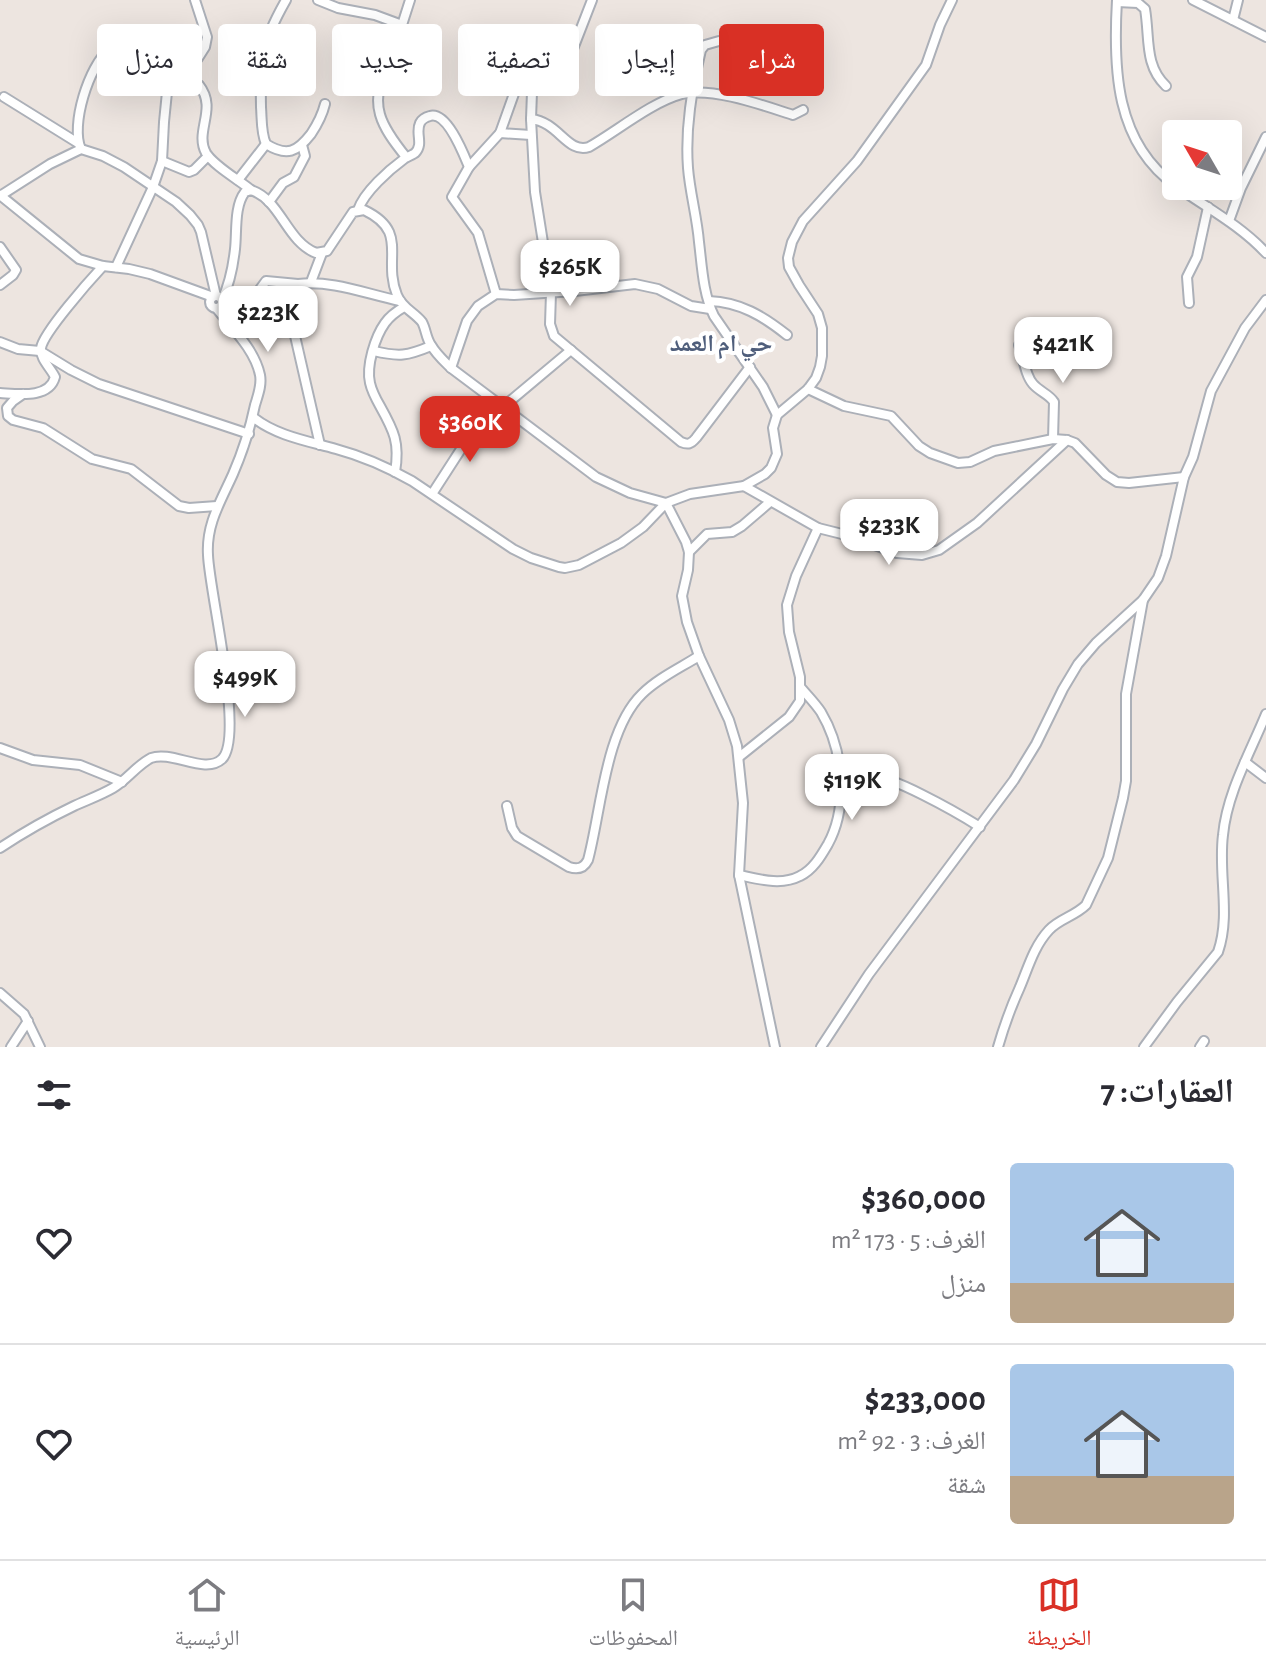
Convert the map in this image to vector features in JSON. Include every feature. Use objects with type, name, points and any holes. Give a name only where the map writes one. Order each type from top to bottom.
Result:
[{"type":"street","points":[[195,0],[207,41],[202,50]]},
{"type":"street","points":[[266,144],[262,124],[262,55],[269,32],[286,0]]},
{"type":"street","points":[[318,0],[399,24]]},
{"type":"street","points":[[402,24],[410,0]]},
{"type":"street","points":[[579,34],[592,0]]},
{"type":"street","points":[[254,418],[287,435],[347,452],[395,472],[513,549],[549,565],[565,568],[591,560],[629,537],[666,503],[690,494],[744,486],[765,474],[775,462],[777,448],[773,428],[777,415],[808,389],[816,378],[823,347],[818,314],[789,267],[789,249],[803,221],[857,161],[926,65],[952,0]]},
{"type":"street","points":[[1193,0],[1266,37]]},
{"type":"street","points":[[1233,20],[1238,0]]},
{"type":"street","points":[[1166,86],[1157,78],[1152,67],[1145,9],[1138,3],[1117,1],[1116,68],[1123,110],[1133,137],[1158,171],[1172,184],[1229,221],[1266,253]]},
{"type":"street","points":[[703,48],[719,41]]},
{"type":"street","points":[[79,146],[81,102],[97,68]]},
{"type":"street","points":[[202,90],[207,107],[203,142],[208,156],[269,202],[297,241],[311,251],[322,253]]},
{"type":"street","points":[[703,93],[768,106],[793,115],[803,110]]},
{"type":"street","points":[[116,267],[162,161],[166,96]]},
{"type":"street","points":[[379,96],[377,111],[387,132],[406,157]]},
{"type":"street","points":[[496,294],[478,233],[452,197],[469,167],[500,133],[513,96]]},
{"type":"street","points":[[532,96],[535,192],[551,293],[550,324],[558,339],[685,444],[692,443],[750,367]]},
{"type":"street","points":[[531,119],[547,123],[572,146],[584,149],[679,96]]},
{"type":"street","points":[[692,96],[687,137],[688,169],[709,305],[769,397],[777,415]]},
{"type":"street","points":[[0,848],[39,824],[112,789],[153,758],[214,764],[223,758],[228,749],[230,728],[226,673],[207,552],[209,532],[217,506],[249,434],[260,388],[259,374],[246,347],[216,301],[198,225],[182,207],[124,167],[79,146],[4,97]]},
{"type":"street","points":[[266,144],[287,152],[298,149],[319,122],[325,104]]},
{"type":"street","points":[[311,282],[322,253],[331,247],[364,197],[406,157],[415,153],[419,146],[420,122],[436,115],[450,128],[469,167]]},
{"type":"street","points":[[500,133],[531,135]]},
{"type":"street","points":[[1229,221],[1266,137]]},
{"type":"street","points":[[238,180],[266,144]]},
{"type":"street","points":[[269,202],[285,181],[296,176],[305,158],[302,145]]},
{"type":"street","points":[[79,146],[0,196],[72,255],[103,266],[150,274],[216,301]]},
{"type":"street","points":[[162,161],[189,172],[208,156]]},
{"type":"street","points":[[216,301],[231,277],[240,203],[245,192],[251,190]]},
{"type":"street","points":[[1189,303],[1187,277],[1200,247],[1208,207]]},
{"type":"street","points":[[358,210],[384,222],[389,230],[393,282],[402,304]]},
{"type":"street","points":[[0,247],[16,270],[0,285]]},
{"type":"street","points":[[0,393],[41,392],[54,382],[54,375],[40,351],[63,314],[103,266]]},
{"type":"street","points":[[232,327],[266,281],[340,286],[402,304],[421,321],[431,346],[451,368],[596,477],[638,496],[666,503],[689,552],[682,604],[699,656],[729,720],[739,757],[743,820],[739,875],[775,1047]]},
{"type":"street","points":[[298,284],[292,295],[290,314],[320,445]]},
{"type":"street","points":[[451,368],[467,321],[478,306],[496,294],[551,293],[635,284],[658,289],[691,306],[719,301],[744,307],[787,335]]},
{"type":"street","points":[[821,1047],[869,974],[1030,755],[1078,664],[1143,600],[1158,578],[1207,404],[1245,328],[1266,300]]},
{"type":"street","points":[[395,472],[397,442],[369,381],[374,351],[385,322],[402,304]]},
{"type":"street","points":[[0,342],[18,349],[40,351],[99,384],[249,434]]},
{"type":"street","points":[[1019,345],[1033,384],[1052,397],[1054,402],[1053,439]]},
{"type":"street","points":[[374,351],[399,356],[431,346]]},
{"type":"street","points":[[503,407],[571,350]]},
{"type":"street","points":[[808,389],[844,406],[891,416],[919,446],[958,463],[970,462],[994,451],[1053,439],[1079,445],[1106,475],[1117,482],[1184,477]]},
{"type":"street","points":[[23,394],[7,408],[8,416],[13,420],[43,428],[98,462],[131,469],[179,506],[217,506]]},
{"type":"street","points":[[432,494],[463,446],[470,418]]},
{"type":"street","points":[[744,486],[818,528],[897,553],[933,553],[977,523],[1067,440]]},
{"type":"street","points":[[689,552],[708,533],[728,533],[742,526],[770,502]]},
{"type":"street","points":[[739,757],[789,717],[798,705],[801,688],[787,621],[787,605],[818,528]]},
{"type":"street","points":[[998,1047],[1010,1008],[1041,940],[1056,923],[1086,905],[1112,847],[1125,790],[1126,694],[1143,600]]},
{"type":"street","points":[[507,806],[517,836],[569,867],[583,867],[588,860],[611,759],[627,713],[655,683],[699,656]]},
{"type":"street","points":[[739,875],[773,881],[801,876],[821,856],[831,838],[840,804],[841,779],[831,732],[815,703],[801,688]]},
{"type":"street","points":[[1144,1047],[1215,957],[1221,943],[1223,834],[1230,800],[1266,714]]},
{"type":"street","points":[[0,748],[33,760],[80,765],[122,782]]},
{"type":"street","points":[[1245,762],[1266,778]]},
{"type":"street","points":[[840,804],[857,780],[874,774],[924,796],[980,827]]},
{"type":"street","points":[[0,993],[19,1008],[40,1047]]},
{"type":"street","points":[[11,1047],[28,1021]]},
{"type":"district","name":"حي ام العمد","points":[[721,343]]}]
